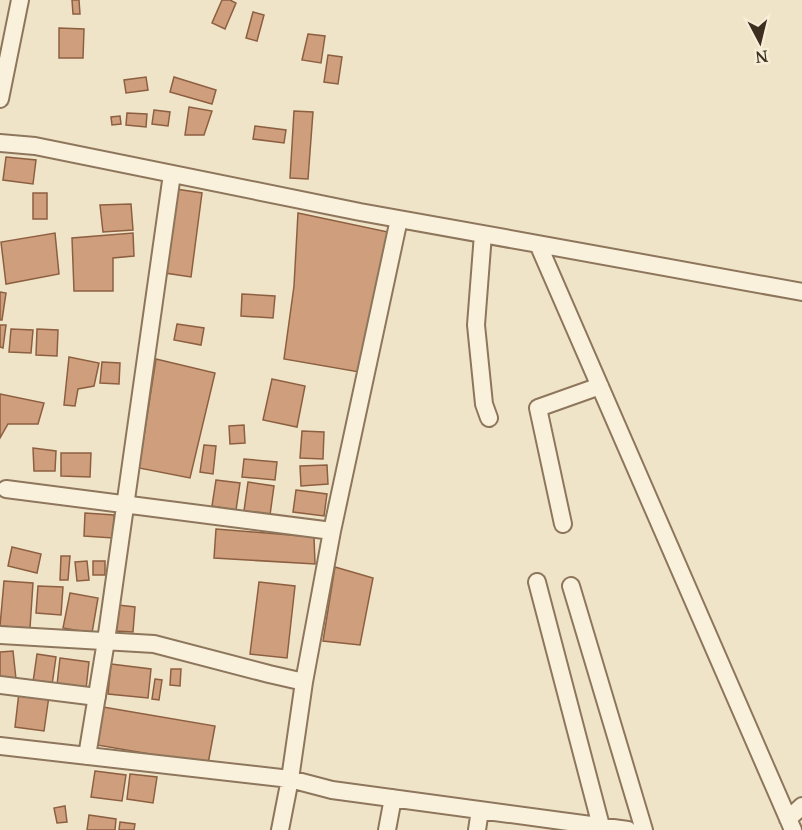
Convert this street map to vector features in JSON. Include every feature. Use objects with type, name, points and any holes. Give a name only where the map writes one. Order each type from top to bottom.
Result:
[{"type":"street","points":[[0,99],[20,0]]},
{"type":"street","points":[[0,143],[35,146],[399,219],[802,292]]},
{"type":"street","points":[[87,756],[106,641],[172,174]]},
{"type":"street","points":[[280,830],[332,531],[399,219]]},
{"type":"street","points":[[483,234],[476,325],[484,404],[489,418]]},
{"type":"street","points":[[538,244],[790,824]]},
{"type":"street","points":[[563,524],[537,408],[600,386]]},
{"type":"street","points":[[6,489],[332,531]]},
{"type":"street","points":[[537,582],[601,826]]},
{"type":"street","points":[[571,586],[644,830]]},
{"type":"street","points":[[0,635],[154,644],[269,675],[304,682]]},
{"type":"street","points":[[0,685],[97,697]]},
{"type":"street","points":[[0,747],[290,779],[332,790],[480,810],[567,826],[601,826],[628,830]]},
{"type":"street","points":[[387,830],[393,798]]},
{"type":"street","points":[[790,824],[802,806]]},
{"type":"street","points":[[477,830],[480,810]]},
{"type":"building","points":[[72,0],[79,0],[80,14],[73,14]]},
{"type":"building","points":[[222,0],[236,3],[225,29],[212,23]]},
{"type":"building","points":[[253,12],[264,15],[257,41],[246,38]]},
{"type":"building","points":[[59,28],[84,29],[83,58],[59,58]]},
{"type":"building","points":[[308,34],[325,36],[321,63],[302,60]]},
{"type":"building","points":[[328,55],[342,57],[338,84],[324,82]]},
{"type":"building","points":[[146,77],[148,90],[126,93],[124,80]]},
{"type":"building","points":[[174,77],[216,90],[212,104],[170,92]]},
{"type":"building","points":[[189,107],[212,111],[204,135],[185,135]]},
{"type":"building","points":[[154,110],[170,112],[168,126],[152,124]]},
{"type":"building","points":[[294,111],[313,112],[308,179],[290,178]]},
{"type":"building","points":[[127,113],[147,114],[146,127],[126,125]]},
{"type":"building","points":[[120,116],[121,124],[112,125],[111,117]]},
{"type":"building","points":[[255,126],[286,130],[284,143],[253,139]]},
{"type":"building","points":[[6,157],[36,160],[33,184],[3,180]]},
{"type":"building","points":[[176,189],[202,193],[191,277],[165,273]]},
{"type":"building","points":[[33,193],[47,193],[47,219],[33,219]]},
{"type":"building","points":[[131,204],[133,230],[103,232],[100,205]]},
{"type":"building","points":[[298,213],[388,232],[359,372],[284,359],[294,286]]},
{"type":"building","points":[[55,233],[59,274],[6,284],[1,242]]},
{"type":"building","points":[[133,233],[134,256],[113,258],[113,291],[74,291],[72,238]]},
{"type":"building","points":[[0,292],[6,293],[2,320],[0,320]]},
{"type":"building","points":[[242,294],[275,296],[273,318],[241,316]]},
{"type":"building","points":[[177,324],[204,328],[201,345],[174,340]]},
{"type":"building","points":[[0,325],[6,325],[3,348],[0,347]]},
{"type":"building","points":[[11,329],[33,330],[31,353],[9,352]]},
{"type":"building","points":[[37,329],[58,330],[57,356],[36,355]]},
{"type":"building","points":[[69,357],[99,363],[94,386],[78,389],[75,406],[64,405]]},
{"type":"building","points":[[156,359],[215,373],[190,478],[139,468]]},
{"type":"building","points":[[102,362],[120,363],[119,384],[100,383]]},
{"type":"building","points":[[272,379],[305,386],[297,427],[263,420]]},
{"type":"building","points":[[0,394],[44,403],[38,424],[8,424],[0,438]]},
{"type":"building","points":[[244,425],[245,443],[230,444],[229,426]]},
{"type":"building","points":[[302,431],[324,432],[323,459],[300,458]]},
{"type":"building","points":[[204,445],[216,446],[213,474],[200,472]]},
{"type":"building","points":[[33,448],[56,451],[55,471],[34,471]]},
{"type":"building","points":[[61,453],[91,453],[90,477],[61,476]]},
{"type":"building","points":[[244,459],[277,462],[275,480],[242,477]]},
{"type":"building","points":[[327,465],[328,484],[301,486],[300,466]]},
{"type":"building","points":[[216,480],[240,483],[236,510],[212,506]]},
{"type":"building","points":[[248,482],[274,486],[270,515],[244,511]]},
{"type":"building","points":[[296,490],[327,494],[324,516],[293,512]]},
{"type":"building","points":[[85,513],[114,515],[113,538],[84,536]]},
{"type":"building","points":[[216,529],[314,537],[315,564],[214,558]]},
{"type":"building","points":[[12,547],[41,554],[37,573],[8,566]]},
{"type":"building","points":[[61,556],[70,556],[68,580],[60,580]]},
{"type":"building","points":[[87,561],[89,580],[77,581],[75,562]]},
{"type":"building","points":[[93,561],[105,561],[105,575],[93,575]]},
{"type":"building","points":[[335,567],[373,578],[360,645],[323,641]]},
{"type":"building","points":[[4,581],[33,583],[30,628],[0,626]]},
{"type":"building","points":[[259,582],[295,586],[287,658],[250,654]]},
{"type":"building","points":[[38,586],[63,587],[61,615],[36,613]]},
{"type":"building","points":[[70,593],[98,598],[92,633],[63,628]]},
{"type":"building","points":[[118,605],[135,607],[133,632],[115,631]]},
{"type":"building","points":[[13,651],[16,679],[0,681],[0,652]]},
{"type":"building","points":[[37,654],[56,657],[52,685],[33,682]]},
{"type":"building","points":[[60,658],[89,662],[86,689],[57,685]]},
{"type":"building","points":[[111,664],[151,669],[148,698],[108,694]]},
{"type":"building","points":[[171,669],[181,669],[180,686],[170,685]]},
{"type":"building","points":[[155,679],[162,680],[159,700],[152,699]]},
{"type":"building","points":[[19,692],[49,696],[44,731],[15,727]]},
{"type":"building","points":[[103,707],[215,726],[208,764],[97,745]]},
{"type":"building","points":[[95,771],[126,775],[122,801],[91,797]]},
{"type":"building","points":[[130,774],[157,777],[153,803],[127,799]]},
{"type":"building","points":[[65,806],[67,822],[57,823],[54,808]]},
{"type":"building","points":[[89,815],[116,819],[115,830],[87,830]]},
{"type":"building","points":[[120,822],[135,824],[134,830],[119,830]]}]
